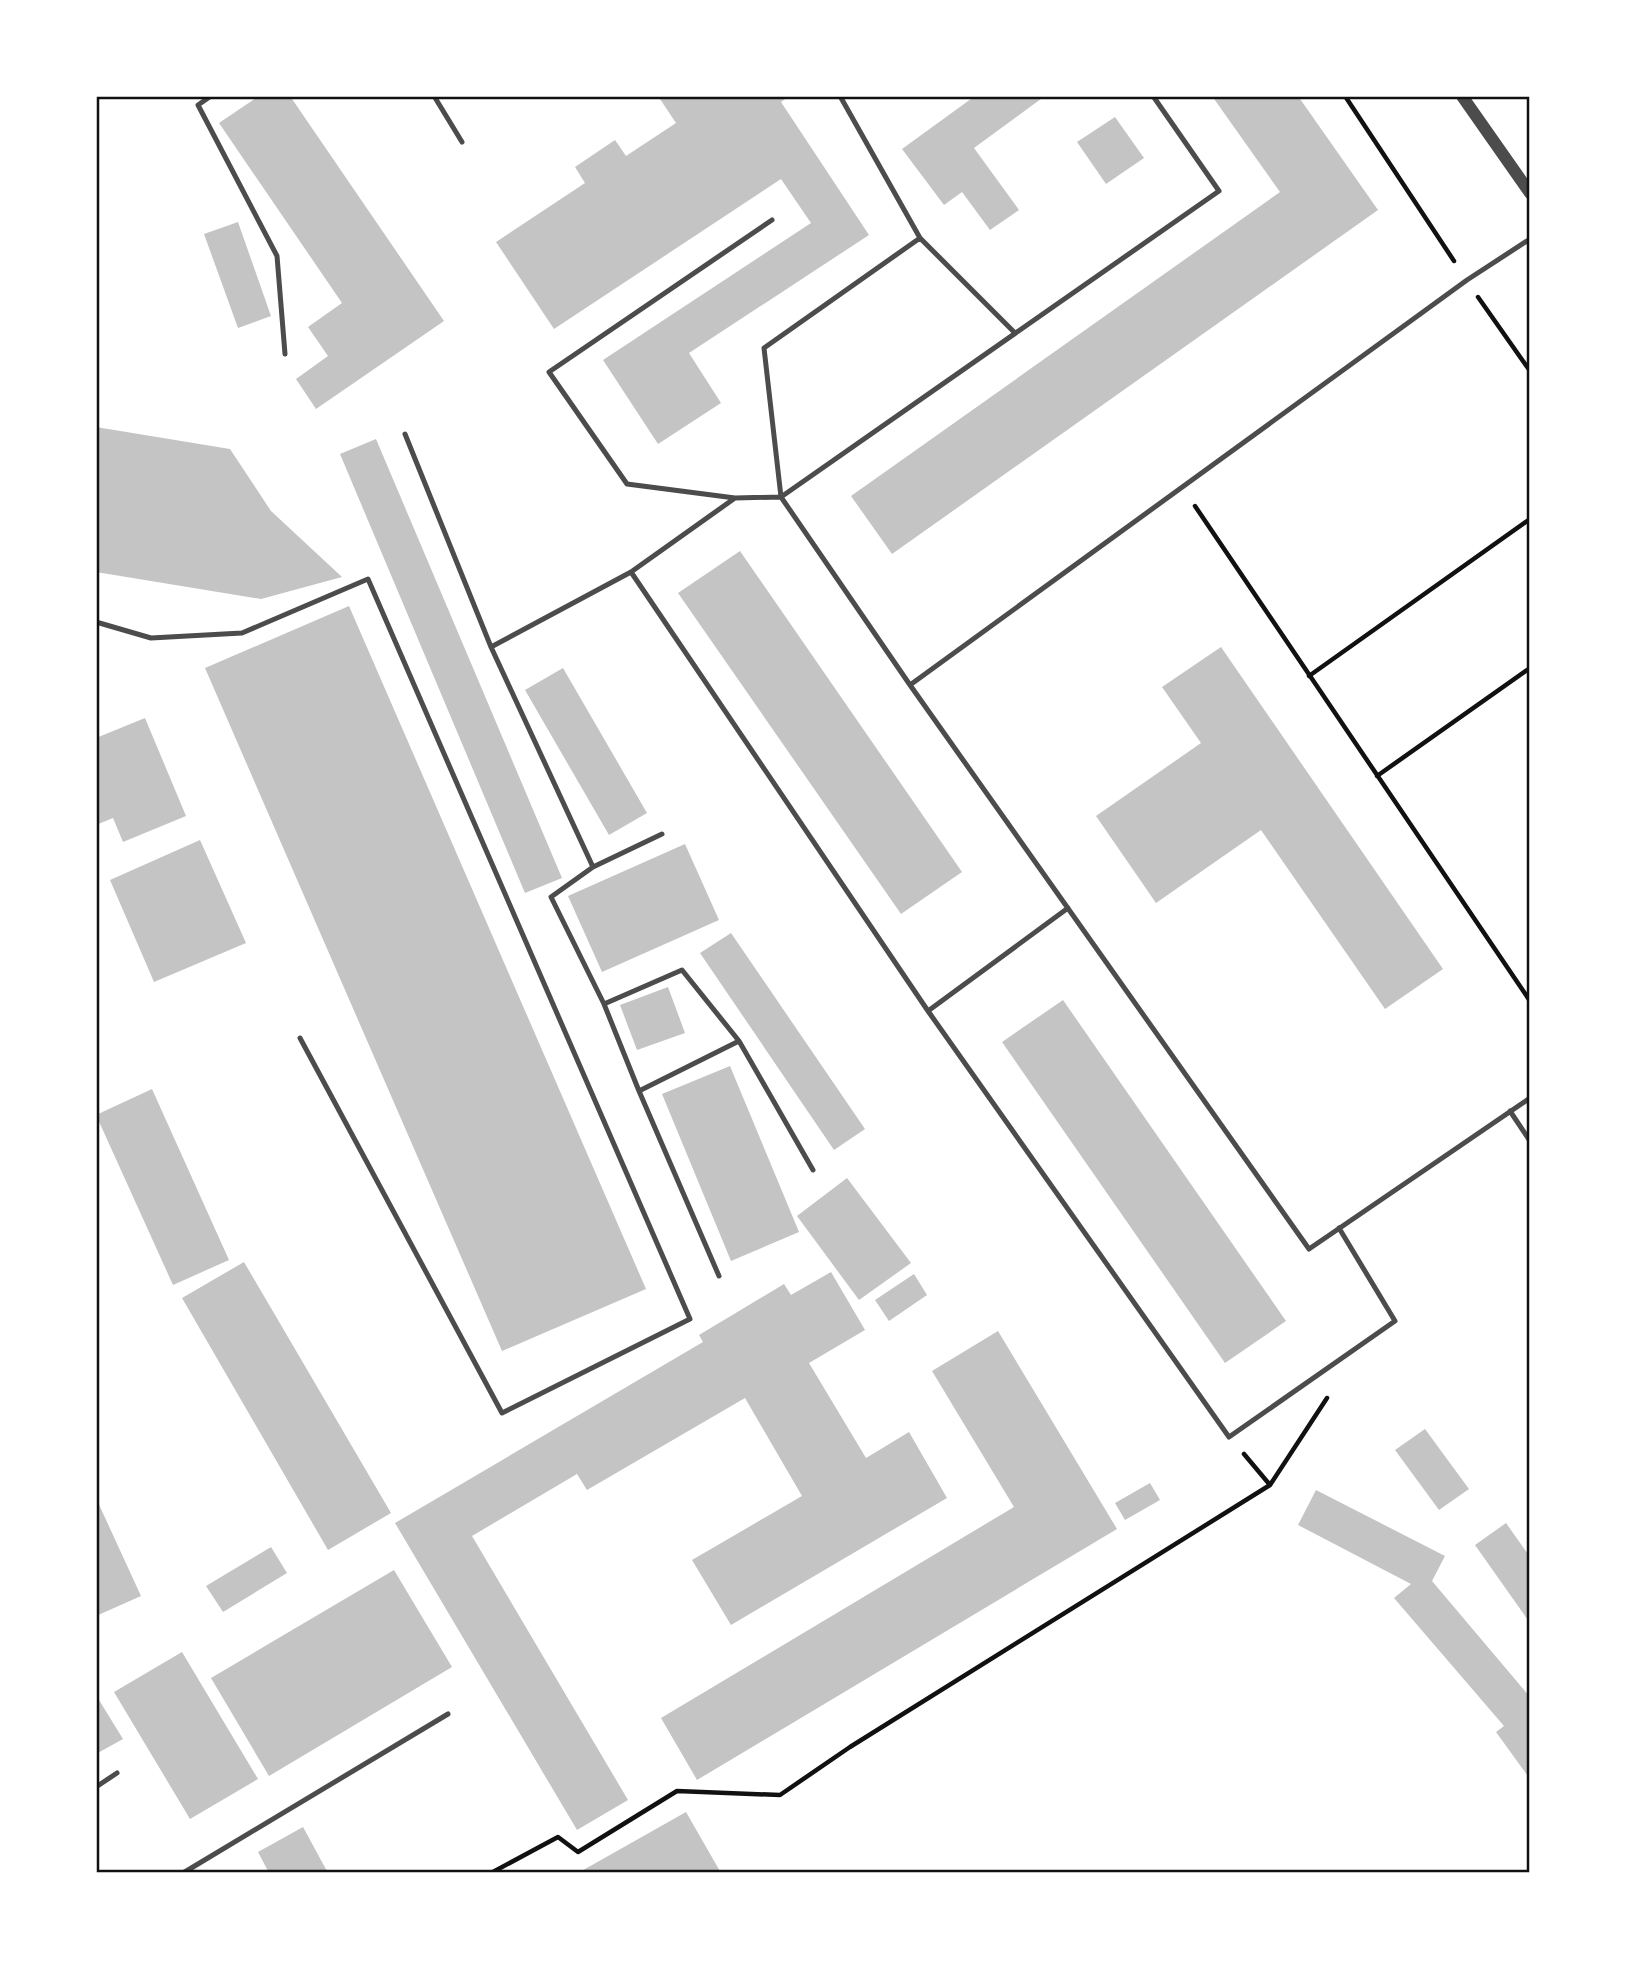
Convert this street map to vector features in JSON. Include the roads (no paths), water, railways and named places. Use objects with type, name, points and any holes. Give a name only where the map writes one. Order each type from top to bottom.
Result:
[{"type":"street","points":[[1462,96],[1530,193]]},
{"type":"lane","points":[[211,96],[198,106],[277,256],[285,354]]},
{"type":"lane","points":[[435,96],[462,142]]},
{"type":"lane","points":[[840,96],[920,238],[1015,333]]},
{"type":"lane","points":[[772,220],[550,372],[627,484],[735,498],[781,496],[1219,191],[1153,96]]},
{"type":"lane","points":[[920,238],[764,348],[781,496],[910,685],[1309,1249],[1530,1098]]},
{"type":"lane","points":[[910,685],[1467,280],[1530,239]]},
{"type":"lane","points":[[405,434],[491,647],[593,867]]},
{"type":"lane","points":[[491,647],[631,572],[735,498]]},
{"type":"lane","points":[[631,572],[928,1011],[1229,1437],[1395,1321],[1339,1228]]},
{"type":"lane","points":[[96,622],[151,638],[242,633],[368,579],[690,1320],[502,1413],[300,1038]]},
{"type":"lane","points":[[662,834],[593,867],[551,897],[604,1004],[719,1276]]},
{"type":"lane","points":[[928,1011],[1068,908]]},
{"type":"lane","points":[[604,1004],[682,970],[739,1041],[813,1170]]},
{"type":"lane","points":[[639,1091],[739,1041]]},
{"type":"lane","points":[[1510,1111],[1530,1141]]},
{"type":"lane","points":[[183,1873],[448,1714]]},
{"type":"lane","points":[[96,1787],[117,1773]]}]
